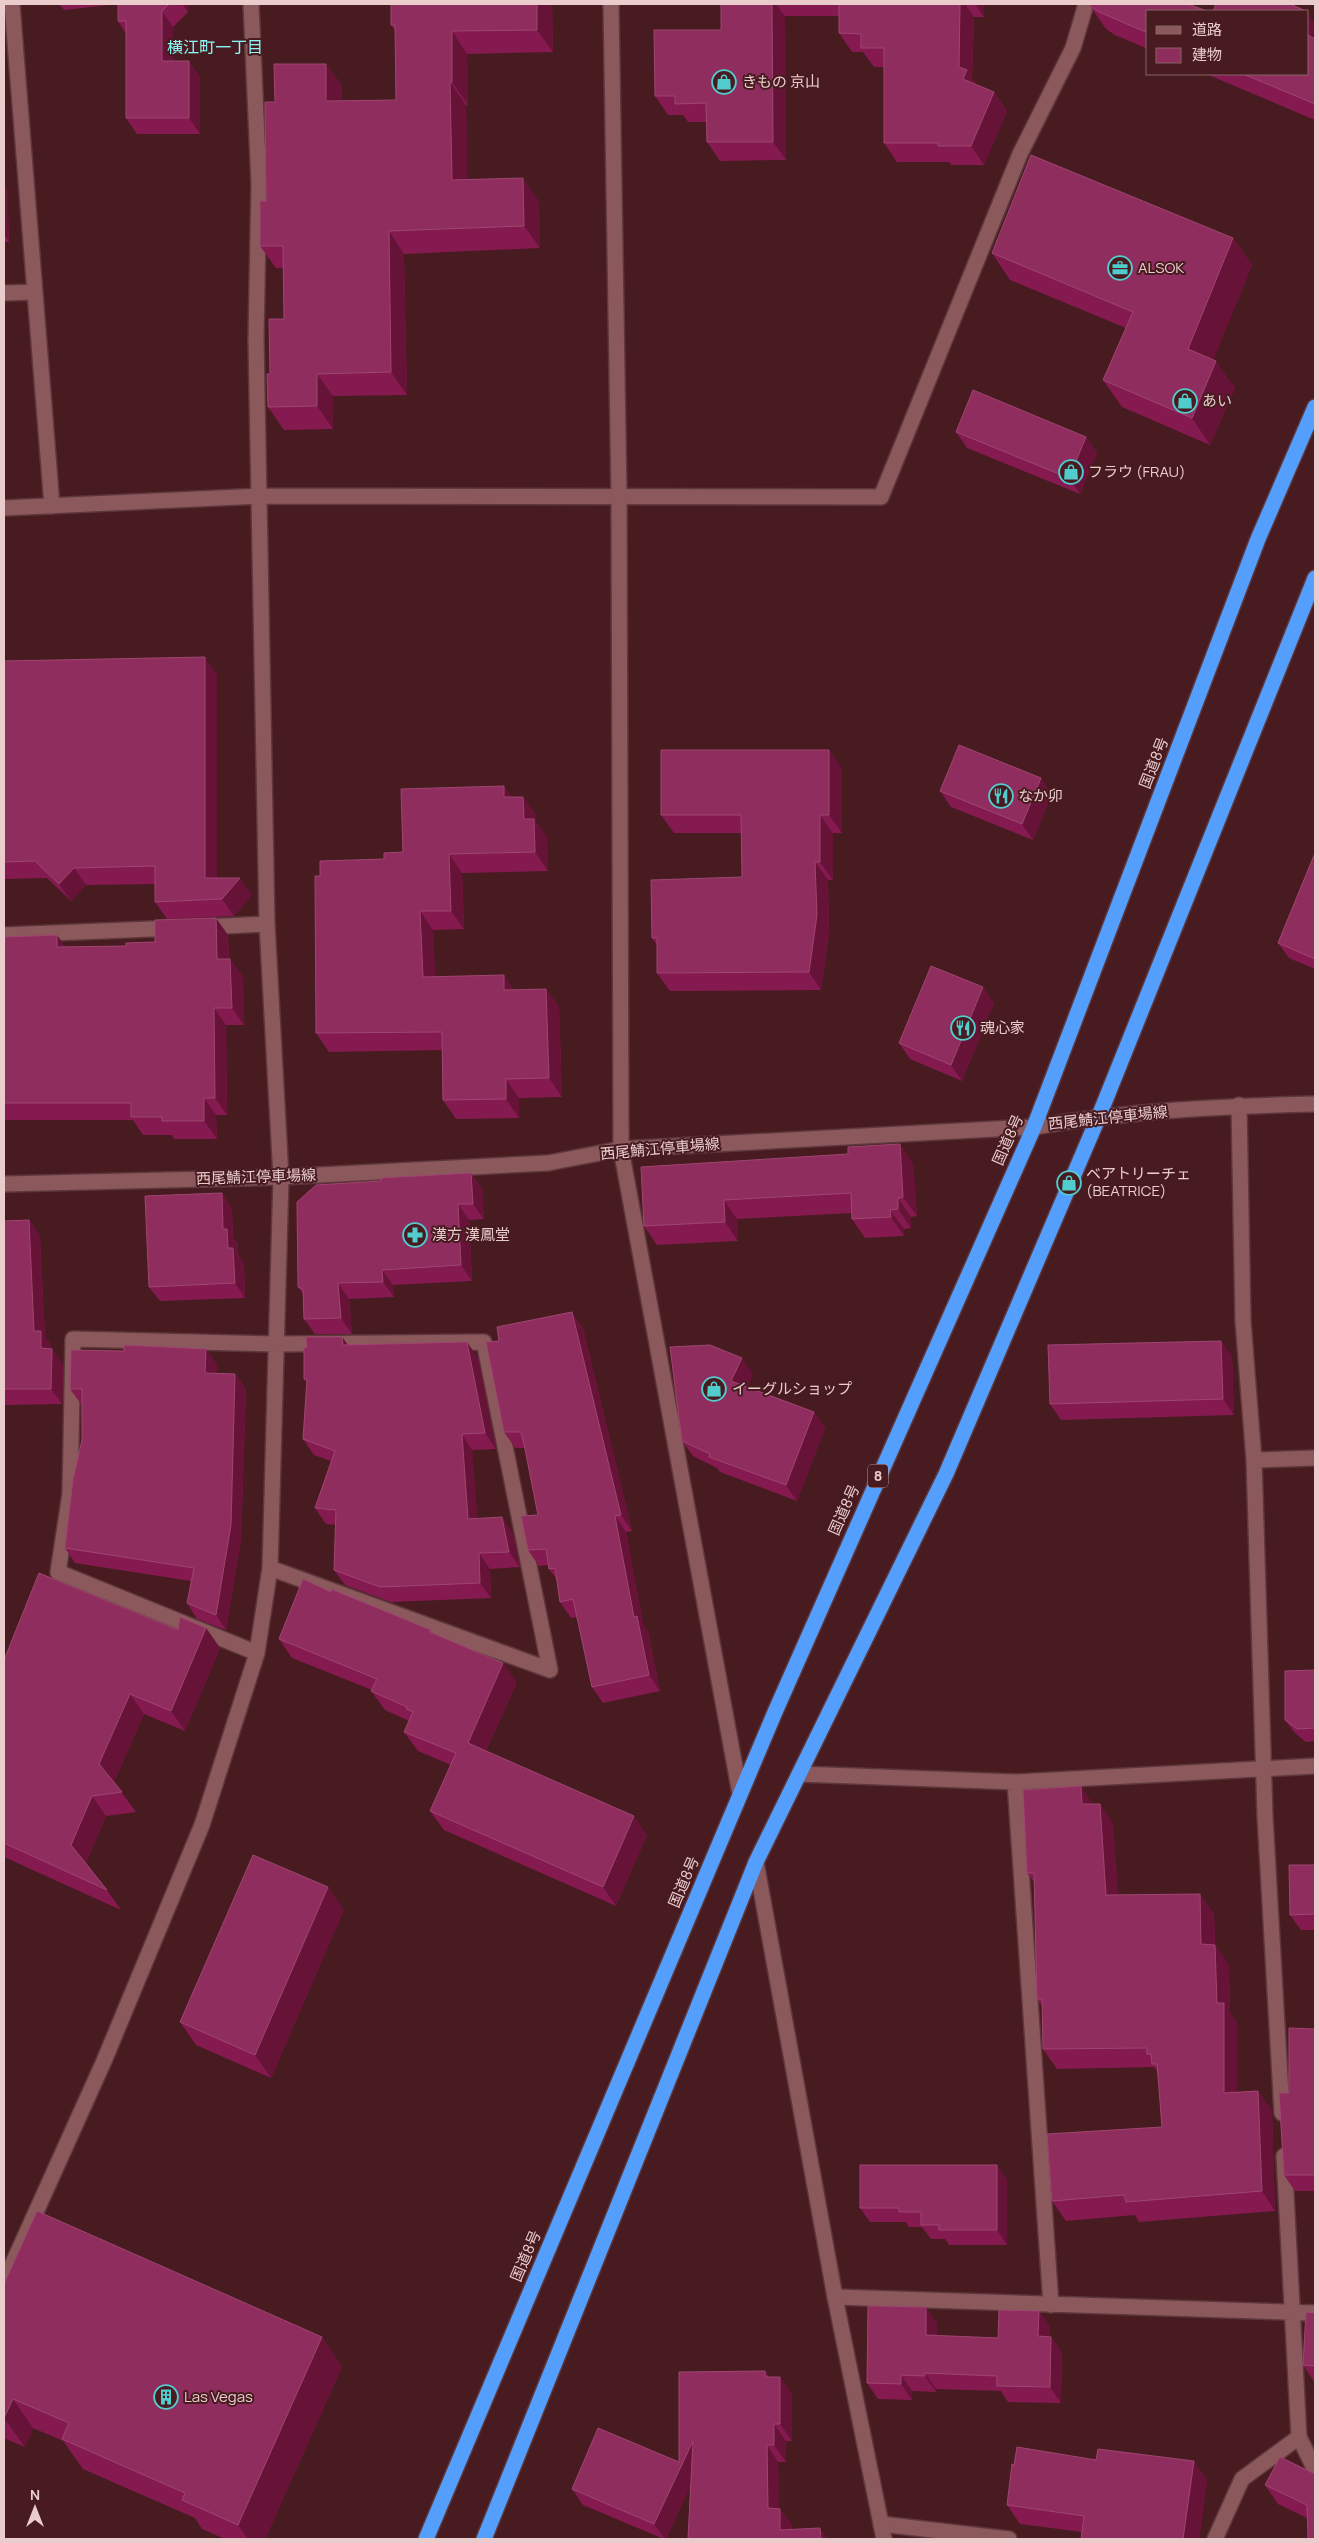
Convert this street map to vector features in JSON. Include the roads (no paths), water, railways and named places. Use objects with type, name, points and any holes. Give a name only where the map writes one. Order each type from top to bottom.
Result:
[{"type":"highway","name":"国道8号","points":[[426,2539],[740,1794],[946,1321],[1034,1127],[1258,539],[1315,407]]},
{"type":"highway","points":[[484,2539],[756,1862],[946,1474],[1099,1116],[1315,578]]},
{"type":"street","points":[[12,4],[11,78],[34,292],[52,506]]},
{"type":"street","points":[[4,2283],[104,2061],[202,1825],[257,1653],[270,1568],[280,1177],[267,924],[256,339],[259,184],[251,4]]},
{"type":"street","points":[[611,4],[619,496],[621,1149],[740,1794]]},
{"type":"street","points":[[4,508],[260,496],[881,497],[1020,154],[1073,48],[1086,4]]},
{"type":"street","points":[[4,293],[34,292]]},
{"type":"street","points":[[4,935],[267,924]]},
{"type":"street","name":"西尾鯖江停車場線","points":[[4,1184],[280,1177],[548,1163],[621,1149],[1034,1127],[1099,1116],[1238,1105],[1315,1104]]},
{"type":"street","points":[[1238,1105],[1243,1321],[1254,1460],[1264,1816],[1299,2437],[1315,2470]]},
{"type":"street","points":[[257,1653],[58,1572],[70,1494],[73,1339],[277,1344],[484,1342],[550,1670],[270,1568]]},
{"type":"street","points":[[1254,1460],[1315,1458]]},
{"type":"street","points":[[798,1774],[1015,1782],[1315,1766]]},
{"type":"street","points":[[1015,1782],[1051,2305]]},
{"type":"street","points":[[756,1862],[835,2297],[884,2539]]},
{"type":"street","points":[[835,2297],[1315,2313]]},
{"type":"street","points":[[1215,2539],[1242,2479],[1299,2437]]},
{"type":"street","points":[[881,2524],[1009,2539]]},
{"type":"place","name":"きもの 京山","points":[[724,82]]},
{"type":"place","name":"ALSOK","points":[[1120,268]]},
{"type":"place","name":"あい","points":[[1185,401]]},
{"type":"place","name":"フラウ (FRAU)","points":[[1071,472]]},
{"type":"place","name":"なか卯","points":[[1001,796]]},
{"type":"place","name":"魂心家","points":[[963,1028]]},
{"type":"place","name":"ベアトリーチェ (BEATRICE)","points":[[1069,1183]]},
{"type":"place","name":"漢方 漢鳳堂","points":[[415,1235]]},
{"type":"place","name":"イーグルショップ","points":[[714,1389]]},
{"type":"place","name":"Las Vegas","points":[[166,2397]]},
{"type":"district","name":"横江町一丁目","points":[[215,47]]}]
